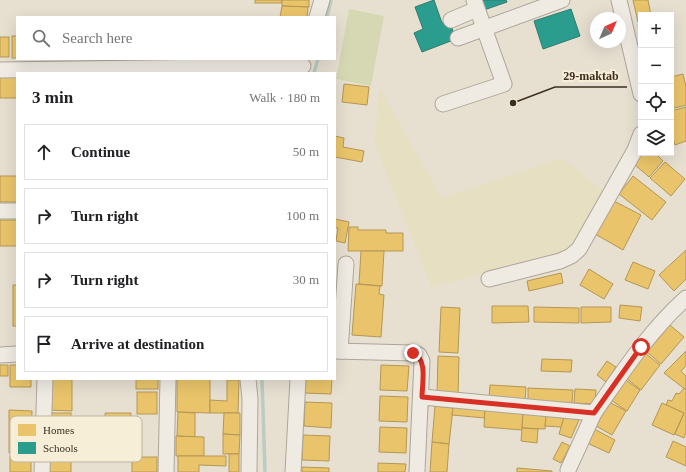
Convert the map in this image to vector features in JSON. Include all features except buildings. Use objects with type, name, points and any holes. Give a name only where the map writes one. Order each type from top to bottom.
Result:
[{"type":"street","points":[[317,16],[322,0]]},
{"type":"street","points":[[458,38],[562,0]]},
{"type":"street","points":[[619,0],[639,84]]},
{"type":"street","points":[[443,104],[504,84],[476,5],[451,20]]},
{"type":"street","points":[[0,70],[303,66]]},
{"type":"street","points":[[489,279],[560,261],[571,256],[582,242],[635,150],[638,142]]},
{"type":"street","points":[[0,211],[16,211]]},
{"type":"street","points":[[346,264],[337,351],[413,353],[419,355],[422,361],[422,397],[417,472]]},
{"type":"street","points":[[568,470],[594,413],[641,347],[672,310],[686,298]]},
{"type":"street","points":[[0,354],[16,354]]},
{"type":"street","points":[[44,416],[45,380]]},
{"type":"street","points":[[166,472],[168,380]]},
{"type":"street","points":[[248,380],[250,399],[248,472]]},
{"type":"street","points":[[292,472],[298,380]]},
{"type":"street","points":[[422,397],[594,413]]},
{"type":"street","points":[[42,462],[42,472]]},
{"type":"shaded area","points":[[380,88],[442,198],[562,158],[604,191],[568,251],[431,287],[374,143]]},
{"type":"green space","points":[[349,9],[384,16],[371,86],[336,79]]},
{"type":"waterway","points":[[327,16],[331,0]]},
{"type":"waterway","points":[[314,72],[318,60]]},
{"type":"waterway","points":[[262,380],[265,472]]},
{"type":"place","name":"29-maktab","points":[[513,103]]},
{"type":"route","points":[[413,353],[419,355],[422,361],[422,397],[594,413],[641,347]]}]
